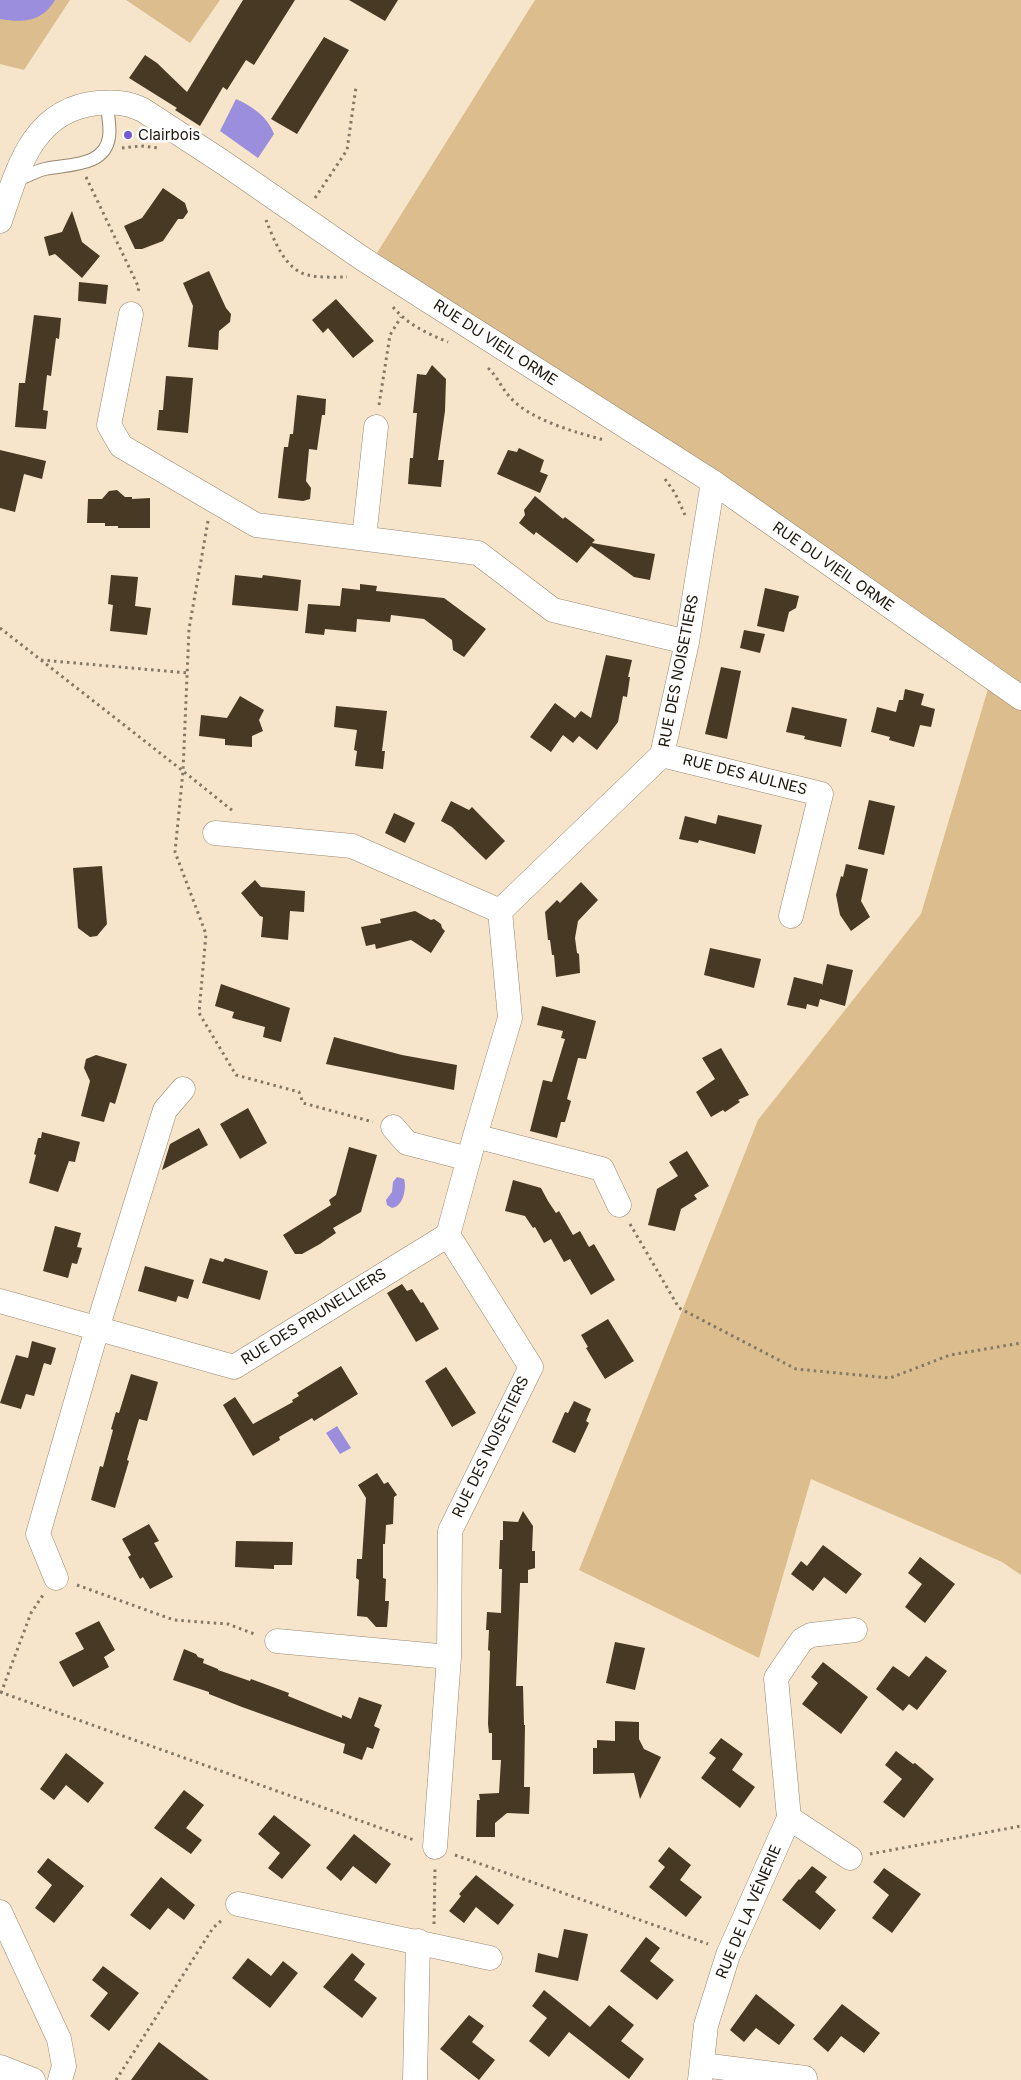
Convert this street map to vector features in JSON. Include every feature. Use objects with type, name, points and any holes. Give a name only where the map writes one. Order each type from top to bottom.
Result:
[{"type":"street","name":"RUE DU VIEIL ORME","points":[[0,220],[24,155],[38,134],[54,119],[68,109],[84,104],[129,103],[143,110],[224,163],[364,259],[713,482],[1021,698]]},
{"type":"street","points":[[131,314],[109,425],[122,446],[256,525],[478,553],[553,610],[687,642]]},
{"type":"street","points":[[364,538],[376,427]]},
{"type":"street","name":"RUE DES NOISETIERS","points":[[500,911],[662,755],[687,642],[713,482]]},
{"type":"street","name":"RUE DES AULNES","points":[[662,755],[821,794],[791,916]]},
{"type":"street","points":[[215,834],[352,846],[500,911],[510,1018],[448,1235]]},
{"type":"street","points":[[56,1578],[38,1534],[97,1329],[164,1110],[183,1088]]},
{"type":"street","points":[[393,1127],[407,1143],[472,1148],[602,1169],[619,1205]]},
{"type":"street","name":"RUE DES NOISETIERS","points":[[435,1848],[448,1657],[450,1531],[530,1366],[448,1235]]},
{"type":"street","name":"RUE DES PRUNELLIERS","points":[[0,1302],[234,1367],[448,1235]]},
{"type":"street","name":"RUE DE LA VÉNERIE","points":[[805,2078],[701,2073],[706,2025],[730,1952],[789,1818],[776,1678],[802,1640],[812,1635],[855,1630]]},
{"type":"street","points":[[277,1641],[448,1657]]},
{"type":"street","points":[[789,1818],[850,1858]]},
{"type":"street","points":[[238,1904],[490,1958]]},
{"type":"street","points":[[0,1912],[59,2039],[64,2066],[60,2080]]},
{"type":"street","points":[[415,2080],[426,1943]]},
{"type":"street","points":[[0,2067],[32,2080]]},
{"type":"lane","points":[[13,182],[44,169],[87,162],[97,158],[106,148],[109,137],[107,102]]},
{"type":"path","points":[[303,218],[347,150],[356,87]]},
{"type":"path","points":[[106,148],[141,146],[164,151]]},
{"type":"path","points":[[80,163],[139,288],[131,314]]},
{"type":"path","points":[[264,215],[280,250],[296,270],[308,276],[351,277]]},
{"type":"path","points":[[390,303],[401,317],[418,328],[452,343]]},
{"type":"path","points":[[376,427],[390,335],[401,317]]},
{"type":"path","points":[[485,365],[502,384],[509,396],[524,408],[554,425],[607,442]]},
{"type":"path","points":[[661,474],[675,493],[689,523],[707,528]]},
{"type":"path","points":[[212,498],[189,629],[183,771],[175,852],[206,934],[199,1013],[236,1075],[299,1092],[303,1103],[393,1127]]},
{"type":"path","points":[[0,628],[237,814]]},
{"type":"path","points":[[41,660],[188,673]]},
{"type":"path","points":[[619,1205],[679,1308],[796,1369],[890,1378],[950,1356],[1021,1343]]},
{"type":"path","points":[[277,1641],[228,1624],[174,1620],[56,1578],[32,1612],[0,1692],[730,1952]]},
{"type":"path","points":[[850,1858],[1021,1826]]},
{"type":"path","points":[[426,1943],[435,1848]]},
{"type":"path","points":[[116,2080],[214,1928],[238,1904]]},
{"type":"shaded area","points":[[0,0],[70,0],[24,70],[0,64]]},
{"type":"shaded area","points":[[0,0],[55,0],[38,17],[16,21],[0,19]]},
{"type":"shaded area","points":[[126,0],[220,0],[190,43]]},
{"type":"shaded area","points":[[535,0],[1021,0],[1021,1575],[1002,1562],[811,1479],[759,1658],[579,1570],[758,1120],[921,914],[993,672],[709,477],[377,253]]},
{"type":"shaded area","points":[[236,99],[264,117],[274,134],[258,158],[220,131]]},
{"type":"shaded area","points":[[397,1177],[404,1179],[404,1192],[399,1204],[392,1208],[387,1205],[386,1200],[392,1192],[393,1182]]},
{"type":"shaded area","points":[[337,1426],[351,1448],[340,1454],[326,1433]]},
{"type":"building","points":[[243,0],[295,0],[254,65],[246,60],[227,90],[223,87],[200,126],[175,110],[177,108],[129,78],[145,55],[157,63],[187,92]]},
{"type":"building","points":[[349,0],[398,0],[385,21]]},
{"type":"building","points":[[324,37],[349,50],[297,134],[271,119]]},
{"type":"building","points":[[163,188],[185,203],[188,212],[183,219],[178,219],[163,241],[142,249],[135,249],[124,226],[142,218]]},
{"type":"building","points":[[72,211],[82,242],[100,256],[82,278],[55,254],[49,256],[44,237],[62,232]]},
{"type":"building","points":[[209,271],[226,308],[231,314],[230,322],[219,331],[218,350],[188,347],[193,306],[183,283]]},
{"type":"building","points":[[79,282],[108,285],[106,304],[78,301]]},
{"type":"building","points":[[336,299],[374,341],[353,358],[328,328],[323,333],[312,320]]},
{"type":"building","points":[[34,315],[61,318],[59,339],[56,338],[51,376],[47,375],[43,410],[48,411],[46,429],[15,427],[19,383],[25,383]]},
{"type":"building","points":[[432,365],[446,379],[445,411],[438,460],[444,460],[441,487],[408,484],[410,458],[413,458],[417,413],[413,413],[417,374],[426,375]]},
{"type":"building","points":[[166,376],[193,378],[188,433],[157,430],[159,410],[163,410]]},
{"type":"building","points":[[297,395],[326,399],[325,415],[322,415],[317,450],[309,449],[306,481],[311,488],[310,499],[303,501],[278,498],[284,447],[288,447],[290,434],[293,434]]},
{"type":"building","points":[[519,448],[544,460],[540,472],[548,475],[540,493],[497,474],[508,450],[517,452]]},
{"type":"building","points":[[0,450],[46,461],[42,479],[24,474],[15,512],[0,508]]},
{"type":"building","points":[[117,490],[125,497],[132,497],[132,499],[150,498],[150,528],[118,528],[118,526],[105,526],[105,523],[87,523],[88,499],[102,499],[109,491]]},
{"type":"building","points":[[535,496],[563,519],[565,517],[595,540],[592,543],[655,554],[650,580],[634,577],[591,546],[577,563],[536,532],[534,535],[519,523],[525,515],[524,510]]},
{"type":"building","points":[[111,575],[138,577],[135,606],[151,608],[147,635],[110,631],[113,605],[108,604]]},
{"type":"building","points":[[235,575],[262,578],[263,575],[301,580],[298,611],[232,605]]},
{"type":"building","points":[[360,584],[377,586],[376,591],[444,598],[486,629],[464,657],[453,650],[452,640],[424,619],[391,615],[390,622],[357,619],[356,632],[325,629],[324,635],[305,633],[308,604],[340,606],[342,588],[360,590]]},
{"type":"building","points":[[765,588],[799,596],[796,608],[789,612],[784,632],[757,626]]},
{"type":"building","points":[[744,630],[765,634],[760,653],[740,648]]},
{"type":"building","points":[[606,655],[632,660],[628,677],[630,677],[627,697],[623,696],[618,722],[597,750],[579,736],[573,743],[563,735],[551,752],[530,737],[555,703],[575,718],[581,711],[591,718]]},
{"type":"building","points":[[721,667],[741,671],[727,739],[705,734]]},
{"type":"building","points":[[905,689],[924,694],[921,705],[935,709],[931,727],[920,725],[914,747],[889,740],[890,737],[871,732],[877,707],[896,712],[899,700],[903,700]]},
{"type":"building","points":[[240,696],[264,710],[259,720],[263,731],[252,736],[252,747],[225,745],[225,739],[199,736],[201,715],[227,718]]},
{"type":"building","points":[[336,706],[387,711],[382,751],[385,751],[383,769],[355,766],[357,751],[354,750],[357,730],[334,727]]},
{"type":"building","points":[[792,707],[847,719],[841,747],[804,739],[805,736],[786,732]]},
{"type":"building","points":[[869,800],[895,806],[884,855],[858,849]]},
{"type":"building","points":[[451,801],[469,810],[472,807],[505,841],[486,860],[452,827],[441,821]]},
{"type":"building","points":[[394,813],[415,823],[405,843],[385,833]]},
{"type":"building","points":[[718,815],[762,825],[755,854],[699,840],[698,843],[679,839],[685,816],[716,824]]},
{"type":"building","points":[[846,864],[868,869],[861,901],[870,917],[851,931],[840,915],[836,895]]},
{"type":"building","points":[[102,866],[107,924],[97,936],[90,937],[78,928],[73,868]]},
{"type":"building","points":[[255,880],[261,887],[305,891],[304,912],[290,911],[288,940],[261,937],[263,917],[260,916],[241,893]]},
{"type":"building","points":[[581,882],[598,900],[578,921],[575,938],[577,953],[579,954],[580,973],[556,977],[554,955],[552,955],[550,940],[548,940],[545,912],[557,900],[560,903]]},
{"type":"building","points":[[415,911],[431,920],[434,919],[441,924],[445,931],[431,953],[411,940],[376,949],[375,944],[366,946],[361,927],[381,923],[380,919]]},
{"type":"building","points":[[710,948],[761,959],[754,988],[704,975]]},
{"type":"building","points":[[827,964],[853,970],[845,1006],[820,999],[818,1007],[807,1004],[806,1009],[787,1005],[794,977],[822,984],[822,986]]},
{"type":"building","points":[[221,984],[290,1008],[281,1042],[263,1037],[265,1027],[232,1018],[234,1012],[215,1006]]},
{"type":"building","points":[[542,1006],[596,1021],[586,1059],[578,1058],[567,1099],[571,1101],[565,1122],[561,1122],[557,1138],[530,1131],[543,1080],[552,1082],[565,1039],[561,1038],[563,1031],[537,1025]]},
{"type":"building","points":[[334,1037],[402,1055],[457,1065],[454,1090],[326,1064]]},
{"type":"building","points":[[721,1048],[749,1095],[738,1100],[740,1102],[725,1112],[723,1110],[711,1117],[696,1092],[715,1079],[702,1058]]},
{"type":"building","points":[[96,1055],[127,1064],[115,1104],[110,1102],[104,1122],[81,1116],[90,1081],[84,1068],[86,1059]]},
{"type":"building","points":[[248,1108],[267,1143],[240,1159],[220,1124]]},
{"type":"building","points":[[199,1128],[208,1145],[162,1170],[170,1144]]},
{"type":"building","points":[[42,1132],[80,1142],[75,1162],[69,1161],[58,1192],[29,1183],[38,1138],[41,1138]]},
{"type":"building","points":[[349,1147],[377,1155],[361,1212],[333,1228],[336,1233],[320,1244],[302,1254],[295,1254],[283,1235],[331,1205],[329,1200],[336,1195]]},
{"type":"building","points":[[687,1151],[709,1186],[694,1195],[697,1199],[681,1209],[675,1231],[648,1225],[657,1189],[678,1176],[669,1162]]},
{"type":"building","points":[[513,1180],[541,1188],[556,1213],[559,1211],[573,1235],[580,1231],[589,1247],[594,1244],[615,1280],[591,1295],[570,1259],[564,1262],[551,1239],[544,1243],[535,1227],[533,1228],[525,1216],[505,1211]]},
{"type":"building","points":[[55,1226],[81,1233],[77,1247],[82,1248],[77,1264],[72,1263],[68,1278],[43,1271]]},
{"type":"building","points":[[210,1258],[223,1262],[225,1258],[268,1271],[260,1300],[202,1283]]},
{"type":"building","points":[[145,1266],[194,1280],[188,1299],[178,1296],[176,1302],[138,1291]]},
{"type":"building","points":[[402,1284],[407,1291],[412,1289],[421,1303],[423,1302],[439,1329],[416,1342],[387,1293]]},
{"type":"building","points":[[608,1319],[634,1361],[605,1379],[586,1348],[588,1347],[581,1335]]},
{"type":"building","points":[[32,1341],[56,1348],[51,1365],[44,1363],[34,1396],[26,1394],[21,1409],[0,1403],[16,1355],[28,1358]]},
{"type":"building","points":[[341,1366],[358,1394],[314,1421],[312,1418],[279,1437],[280,1440],[253,1456],[223,1405],[235,1397],[253,1424],[293,1402],[292,1400],[299,1396],[297,1393]]},
{"type":"building","points":[[446,1367],[476,1413],[452,1427],[425,1381]]},
{"type":"building","points":[[131,1374],[158,1382],[147,1421],[139,1419],[115,1508],[91,1500],[100,1466],[103,1467],[116,1412],[119,1413]]},
{"type":"building","points":[[574,1401],[591,1409],[586,1421],[589,1423],[575,1453],[552,1442],[565,1412],[568,1413]]},
{"type":"building","points":[[377,1473],[384,1484],[388,1482],[397,1495],[394,1497],[393,1524],[386,1525],[385,1544],[383,1544],[383,1578],[386,1579],[385,1601],[389,1601],[387,1627],[376,1627],[367,1617],[357,1616],[359,1580],[356,1578],[357,1559],[362,1559],[366,1498],[358,1485]]},
{"type":"building","points":[[523,1511],[533,1526],[532,1551],[535,1551],[535,1568],[528,1570],[528,1583],[520,1583],[516,1686],[523,1686],[525,1725],[524,1787],[530,1787],[529,1814],[507,1813],[495,1823],[495,1837],[476,1837],[477,1800],[480,1800],[479,1794],[499,1793],[501,1760],[492,1760],[492,1733],[489,1733],[488,1724],[490,1651],[488,1650],[489,1630],[486,1630],[487,1612],[501,1613],[502,1569],[499,1569],[500,1540],[503,1540],[503,1521],[518,1522]]},
{"type":"building","points":[[149,1524],[159,1541],[154,1543],[173,1577],[150,1589],[143,1577],[140,1579],[128,1557],[131,1555],[122,1539]]},
{"type":"building","points":[[236,1541],[293,1542],[292,1565],[274,1565],[274,1569],[235,1567]]},
{"type":"building","points":[[823,1545],[862,1574],[846,1594],[824,1577],[813,1591],[791,1574],[801,1561],[807,1566]]},
{"type":"building","points":[[920,1557],[955,1584],[925,1623],[905,1607],[922,1584],[908,1573]]},
{"type":"building","points":[[99,1621],[115,1650],[104,1657],[109,1667],[73,1687],[59,1662],[84,1649],[75,1633]]},
{"type":"building","points":[[615,1642],[645,1648],[635,1690],[606,1683]]},
{"type":"building","points":[[184,1649],[196,1654],[204,1659],[203,1663],[218,1670],[250,1681],[251,1679],[289,1693],[288,1696],[342,1718],[342,1715],[351,1719],[359,1697],[382,1705],[374,1726],[380,1729],[373,1749],[367,1747],[362,1760],[343,1753],[345,1744],[173,1680]]},
{"type":"building","points":[[926,1656],[947,1671],[917,1710],[909,1704],[903,1711],[876,1689],[893,1666],[909,1677]]},
{"type":"building","points":[[823,1662],[868,1697],[841,1734],[802,1704],[818,1683],[811,1677]]},
{"type":"building","points":[[615,1721],[639,1722],[639,1739],[644,1749],[661,1757],[640,1799],[634,1773],[593,1774],[593,1748],[597,1748],[597,1740],[615,1741]]},
{"type":"building","points":[[721,1738],[743,1754],[732,1770],[755,1787],[740,1808],[701,1778],[716,1758],[709,1753]]},
{"type":"building","points":[[896,1751],[913,1764],[915,1763],[934,1779],[904,1818],[883,1802],[902,1779],[885,1765]]},
{"type":"building","points":[[66,1753],[104,1783],[88,1803],[66,1785],[54,1800],[40,1789]]},
{"type":"building","points":[[184,1790],[204,1805],[186,1828],[202,1840],[191,1854],[154,1828]]},
{"type":"building","points":[[274,1815],[311,1845],[282,1879],[268,1868],[280,1853],[258,1834]]},
{"type":"building","points":[[354,1834],[391,1864],[376,1884],[353,1866],[341,1881],[326,1868]]},
{"type":"building","points":[[669,1847],[691,1865],[680,1880],[702,1897],[686,1917],[649,1887],[665,1867],[658,1861]]},
{"type":"building","points":[[48,1858],[84,1886],[54,1923],[35,1908],[52,1885],[37,1872]]},
{"type":"building","points":[[812,1866],[827,1877],[815,1892],[836,1910],[820,1930],[782,1900]]},
{"type":"building","points":[[884,1868],[921,1894],[892,1933],[872,1918],[889,1895],[873,1882]]},
{"type":"building","points":[[476,1875],[514,1905],[498,1925],[476,1907],[464,1923],[449,1911],[461,1896],[459,1894]]},
{"type":"building","points":[[161,1877],[195,1905],[184,1920],[168,1908],[150,1930],[130,1915]]},
{"type":"building","points":[[564,1929],[588,1934],[578,1981],[535,1972],[538,1953],[558,1958]]},
{"type":"building","points":[[646,1937],[660,1948],[650,1961],[674,1980],[657,2000],[620,1971]]},
{"type":"building","points":[[352,1953],[365,1964],[354,1980],[377,1998],[362,2018],[323,1987]]},
{"type":"building","points":[[248,1958],[271,1976],[283,1961],[298,1973],[270,2008],[232,1978]]},
{"type":"building","points":[[103,1966],[139,1993],[109,2031],[90,2016],[108,1993],[92,1980]]},
{"type":"building","points":[[544,1990],[590,2027],[609,2005],[634,2025],[621,2041],[644,2059],[629,2079],[569,2032],[549,2057],[529,2041],[547,2018],[532,2006]]},
{"type":"building","points":[[756,1994],[795,2025],[779,2045],[756,2028],[744,2042],[730,2030]]},
{"type":"building","points":[[842,2004],[880,2033],[864,2053],[841,2036],[828,2052],[813,2039]]},
{"type":"building","points":[[469,2015],[484,2026],[472,2042],[495,2060],[479,2080],[440,2049]]},
{"type":"building","points":[[159,2042],[209,2080],[131,2080]]},
{"type":"place","name":"Clairbois","points":[[128,135]]}]
